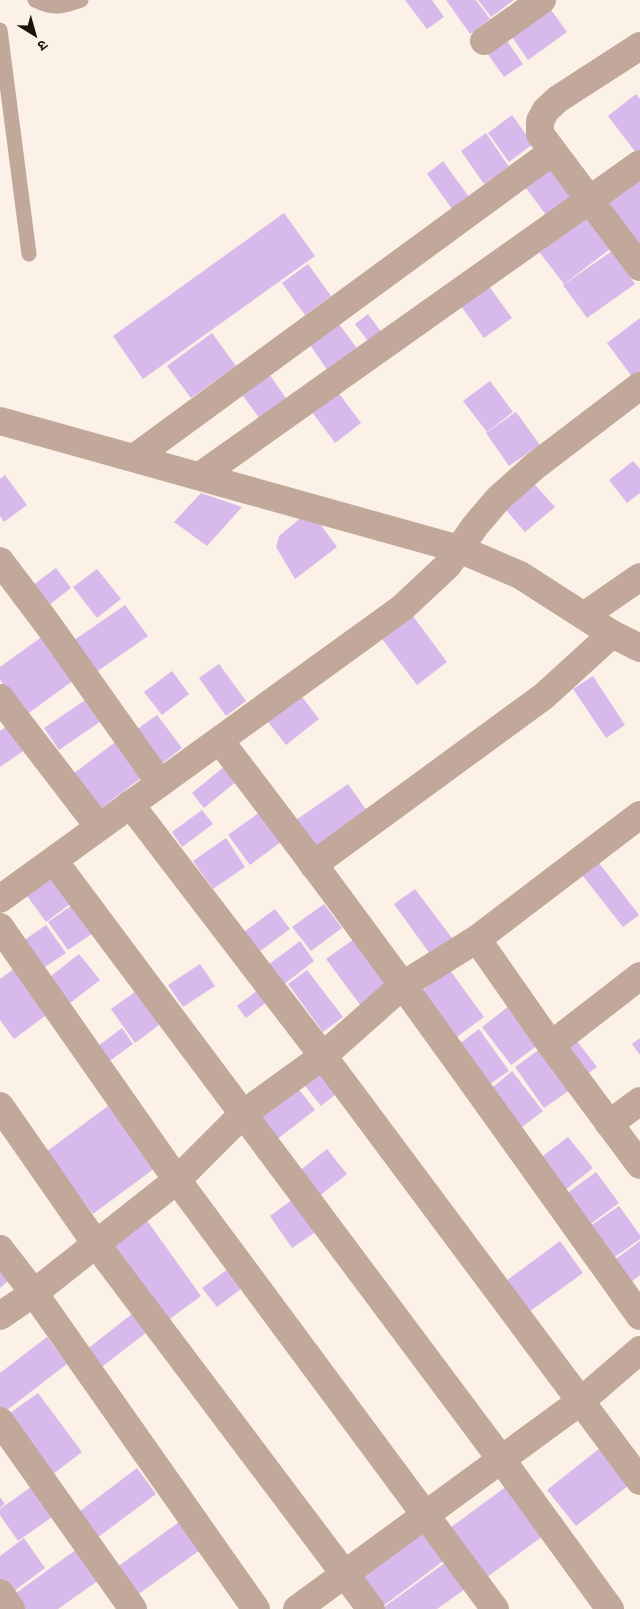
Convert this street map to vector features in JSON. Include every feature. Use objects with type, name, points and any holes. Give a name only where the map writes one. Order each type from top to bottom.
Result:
[{"type":"street","points":[[484,41],[542,0]]},
{"type":"street","points":[[640,46],[558,99],[546,110],[540,121],[540,134],[552,152],[640,267]]},
{"type":"street","points":[[134,458],[552,152]]},
{"type":"street","points":[[200,476],[640,164]]},
{"type":"street","points":[[0,899],[402,608],[448,565],[498,499],[528,471],[640,386]]},
{"type":"street","points":[[0,421],[459,549],[520,575],[612,634],[640,648]]},
{"type":"street","points":[[0,561],[49,626],[160,783]]},
{"type":"street","points":[[585,615],[640,576]]},
{"type":"street","points":[[313,864],[544,696],[612,634]]},
{"type":"street","points":[[0,698],[99,827]]},
{"type":"street","points":[[220,740],[404,985],[640,1316]]},
{"type":"street","points":[[130,804],[323,1056],[640,1481]]},
{"type":"street","points":[[0,1316],[34,1293],[177,1180],[243,1114],[323,1056],[404,985],[477,939],[640,815]]},
{"type":"street","points":[[54,861],[501,1459],[610,1609]]},
{"type":"street","points":[[0,927],[177,1180],[494,1609]]},
{"type":"street","points":[[477,939],[551,1045],[640,1165]]},
{"type":"street","points":[[551,1045],[640,976]]},
{"type":"street","points":[[609,1124],[640,1101]]},
{"type":"street","points":[[0,1106],[96,1244],[371,1609]]},
{"type":"street","points":[[0,1250],[34,1293],[256,1609]]},
{"type":"street","points":[[297,1609],[581,1401],[640,1350]]},
{"type":"street","points":[[0,1421],[134,1609]]},
{"type":"street","points":[[0,1593],[11,1609]]},
{"type":"lane","points":[[35,0],[47,6],[58,6],[81,0]]},
{"type":"lane","points":[[0,30],[29,254]]},
{"type":"building","points":[[405,0],[432,0],[444,17],[427,29]]},
{"type":"building","points":[[446,0],[476,0],[490,19],[470,34]]},
{"type":"building","points":[[478,0],[514,0],[491,17]]},
{"type":"building","points":[[544,0],[567,32],[528,60],[505,27]]},
{"type":"building","points":[[501,32],[523,64],[504,77],[482,46]]},
{"type":"building","points":[[636,94],[640,99],[640,158],[608,116]]},
{"type":"building","points":[[512,115],[533,144],[509,162],[488,133]]},
{"type":"building","points":[[486,133],[509,167],[484,184],[461,151]]},
{"type":"building","points":[[443,161],[469,197],[452,209],[427,174]]},
{"type":"building","points":[[544,161],[574,201],[549,219],[520,180]]},
{"type":"building","points":[[640,176],[640,264],[598,206]]},
{"type":"building","points":[[284,213],[315,256],[143,379],[113,336]]},
{"type":"building","points":[[584,214],[610,249],[564,284],[537,249]]},
{"type":"building","points":[[612,251],[635,284],[587,318],[563,285]]},
{"type":"building","points":[[308,264],[331,296],[305,315],[282,283]]},
{"type":"building","points":[[486,282],[512,318],[484,338],[458,302]]},
{"type":"building","points":[[368,314],[387,340],[374,349],[355,324]]},
{"type":"building","points":[[640,318],[640,379],[636,382],[607,343]]},
{"type":"building","points":[[336,320],[362,355],[332,377],[308,342]]},
{"type":"building","points":[[212,333],[236,366],[191,398],[167,366]]},
{"type":"building","points":[[267,371],[290,404],[263,423],[240,392]]},
{"type":"building","points":[[490,381],[513,412],[487,432],[463,401]]},
{"type":"building","points":[[335,388],[361,423],[335,443],[309,408]]},
{"type":"building","points":[[516,412],[540,445],[509,466],[486,433]]},
{"type":"building","points":[[633,461],[640,469],[640,493],[627,503],[609,480]]},
{"type":"building","points":[[5,475],[27,505],[4,522],[0,516],[0,479]]},
{"type":"building","points":[[527,476],[555,507],[525,532],[498,501]]},
{"type":"building","points":[[201,493],[242,507],[207,546],[174,522]]},
{"type":"building","points":[[310,510],[337,547],[295,579],[276,547],[279,536]]},
{"type":"building","points":[[56,568],[71,588],[49,605],[33,585]]},
{"type":"building","points":[[97,569],[121,599],[97,618],[73,587]]},
{"type":"building","points":[[125,605],[148,636],[92,675],[70,643]]},
{"type":"building","points":[[407,608],[447,662],[417,685],[376,631]]},
{"type":"building","points":[[47,633],[78,677],[26,715],[0,680],[0,667]]},
{"type":"building","points":[[219,664],[246,701],[226,716],[199,678]]},
{"type":"building","points":[[172,671],[189,694],[162,715],[144,692]]},
{"type":"building","points":[[593,676],[625,725],[606,738],[573,689]]},
{"type":"building","points":[[296,689],[319,719],[286,745],[262,714]]},
{"type":"building","points":[[94,694],[110,715],[59,750],[44,728]]},
{"type":"building","points":[[157,715],[182,748],[161,764],[136,730]]},
{"type":"building","points":[[11,723],[29,747],[0,767],[0,731]]},
{"type":"building","points":[[122,737],[149,772],[96,812],[69,777]]},
{"type":"building","points":[[225,766],[237,781],[204,808],[192,793]]},
{"type":"building","points":[[348,784],[372,818],[317,857],[293,822]]},
{"type":"building","points":[[202,810],[213,824],[182,847],[172,832]]},
{"type":"building","points":[[260,812],[281,842],[250,865],[228,835]]},
{"type":"building","points":[[226,838],[245,867],[213,889],[193,861]]},
{"type":"building","points":[[596,859],[639,915],[623,927],[579,871]]},
{"type":"building","points":[[54,865],[78,898],[46,922],[22,889]]},
{"type":"building","points":[[415,889],[452,938],[430,954],[394,904]]},
{"type":"building","points":[[81,899],[102,927],[68,950],[48,922]]},
{"type":"building","points":[[324,904],[342,928],[311,951],[292,927]]},
{"type":"building","points":[[275,909],[290,929],[259,952],[244,932]]},
{"type":"building","points":[[46,925],[66,953],[36,973],[16,946]]},
{"type":"building","points":[[354,939],[388,986],[361,1006],[326,959]]},
{"type":"building","points":[[300,941],[314,961],[283,985],[268,965]]},
{"type":"building","points":[[79,954],[100,980],[66,1006],[46,980]]},
{"type":"building","points":[[200,964],[215,986],[183,1007],[168,985]]},
{"type":"building","points":[[15,968],[49,1013],[14,1039],[0,1020],[0,979]]},
{"type":"building","points":[[449,969],[484,1017],[450,1042],[418,994]]},
{"type":"building","points":[[307,970],[343,1017],[323,1032],[288,984]]},
{"type":"building","points":[[267,983],[276,995],[246,1018],[237,1006]]},
{"type":"building","points":[[143,986],[167,1019],[135,1043],[111,1009]]},
{"type":"building","points":[[509,1006],[538,1045],[511,1065],[482,1027]]},
{"type":"building","points":[[122,1028],[133,1044],[101,1067],[90,1052]]},
{"type":"building","points":[[479,1029],[509,1071],[484,1088],[455,1047]]},
{"type":"building","points":[[570,1032],[597,1067],[583,1077],[557,1042]]},
{"type":"building","points":[[640,1038],[640,1055],[632,1044]]},
{"type":"building","points":[[540,1049],[570,1090],[544,1108],[515,1067]]},
{"type":"building","points":[[322,1058],[345,1087],[321,1106],[298,1077]]},
{"type":"building","points":[[512,1071],[543,1111],[517,1131],[487,1092]]},
{"type":"building","points":[[293,1082],[315,1110],[276,1140],[254,1112]]},
{"type":"building","points":[[112,1103],[159,1165],[93,1214],[46,1152]]},
{"type":"building","points":[[568,1137],[593,1168],[560,1194],[535,1162]]},
{"type":"building","points":[[327,1149],[347,1174],[318,1197],[298,1172]]},
{"type":"building","points":[[596,1172],[619,1203],[585,1228],[562,1197]]},
{"type":"building","points":[[300,1194],[323,1227],[292,1248],[270,1216]]},
{"type":"building","points":[[619,1206],[640,1235],[640,1239],[609,1261],[586,1229]]},
{"type":"building","points":[[143,1215],[201,1296],[167,1321],[109,1239]]},
{"type":"building","points":[[560,1241],[583,1273],[529,1312],[506,1281]]},
{"type":"building","points":[[640,1241],[640,1275],[626,1286],[609,1264]]},
{"type":"building","points":[[235,1264],[249,1283],[217,1307],[202,1288]]},
{"type":"building","points":[[0,1271],[8,1281],[0,1288]]},
{"type":"building","points":[[137,1310],[151,1329],[99,1369],[86,1350]]},
{"type":"building","points":[[47,1337],[67,1364],[2,1414],[0,1412],[0,1373]]},
{"type":"building","points":[[38,1393],[82,1452],[48,1478],[3,1418]]},
{"type":"building","points":[[600,1448],[629,1485],[576,1526],[547,1490]]},
{"type":"building","points":[[137,1468],[156,1494],[90,1543],[71,1518]]},
{"type":"building","points":[[511,1483],[547,1533],[479,1583],[443,1533]]},
{"type":"building","points":[[31,1487],[52,1517],[18,1541],[0,1515],[0,1509]]},
{"type":"building","points":[[0,1497],[5,1504],[0,1508]]},
{"type":"building","points":[[418,1521],[446,1559],[379,1609],[350,1572]]},
{"type":"building","points":[[179,1522],[200,1550],[133,1598],[113,1570]]},
{"type":"building","points":[[24,1538],[45,1568],[10,1594],[0,1580],[0,1556]]},
{"type":"building","points":[[77,1549],[99,1580],[58,1609],[17,1609],[9,1598]]},
{"type":"building","points":[[446,1562],[465,1589],[437,1609],[383,1608]]}]
